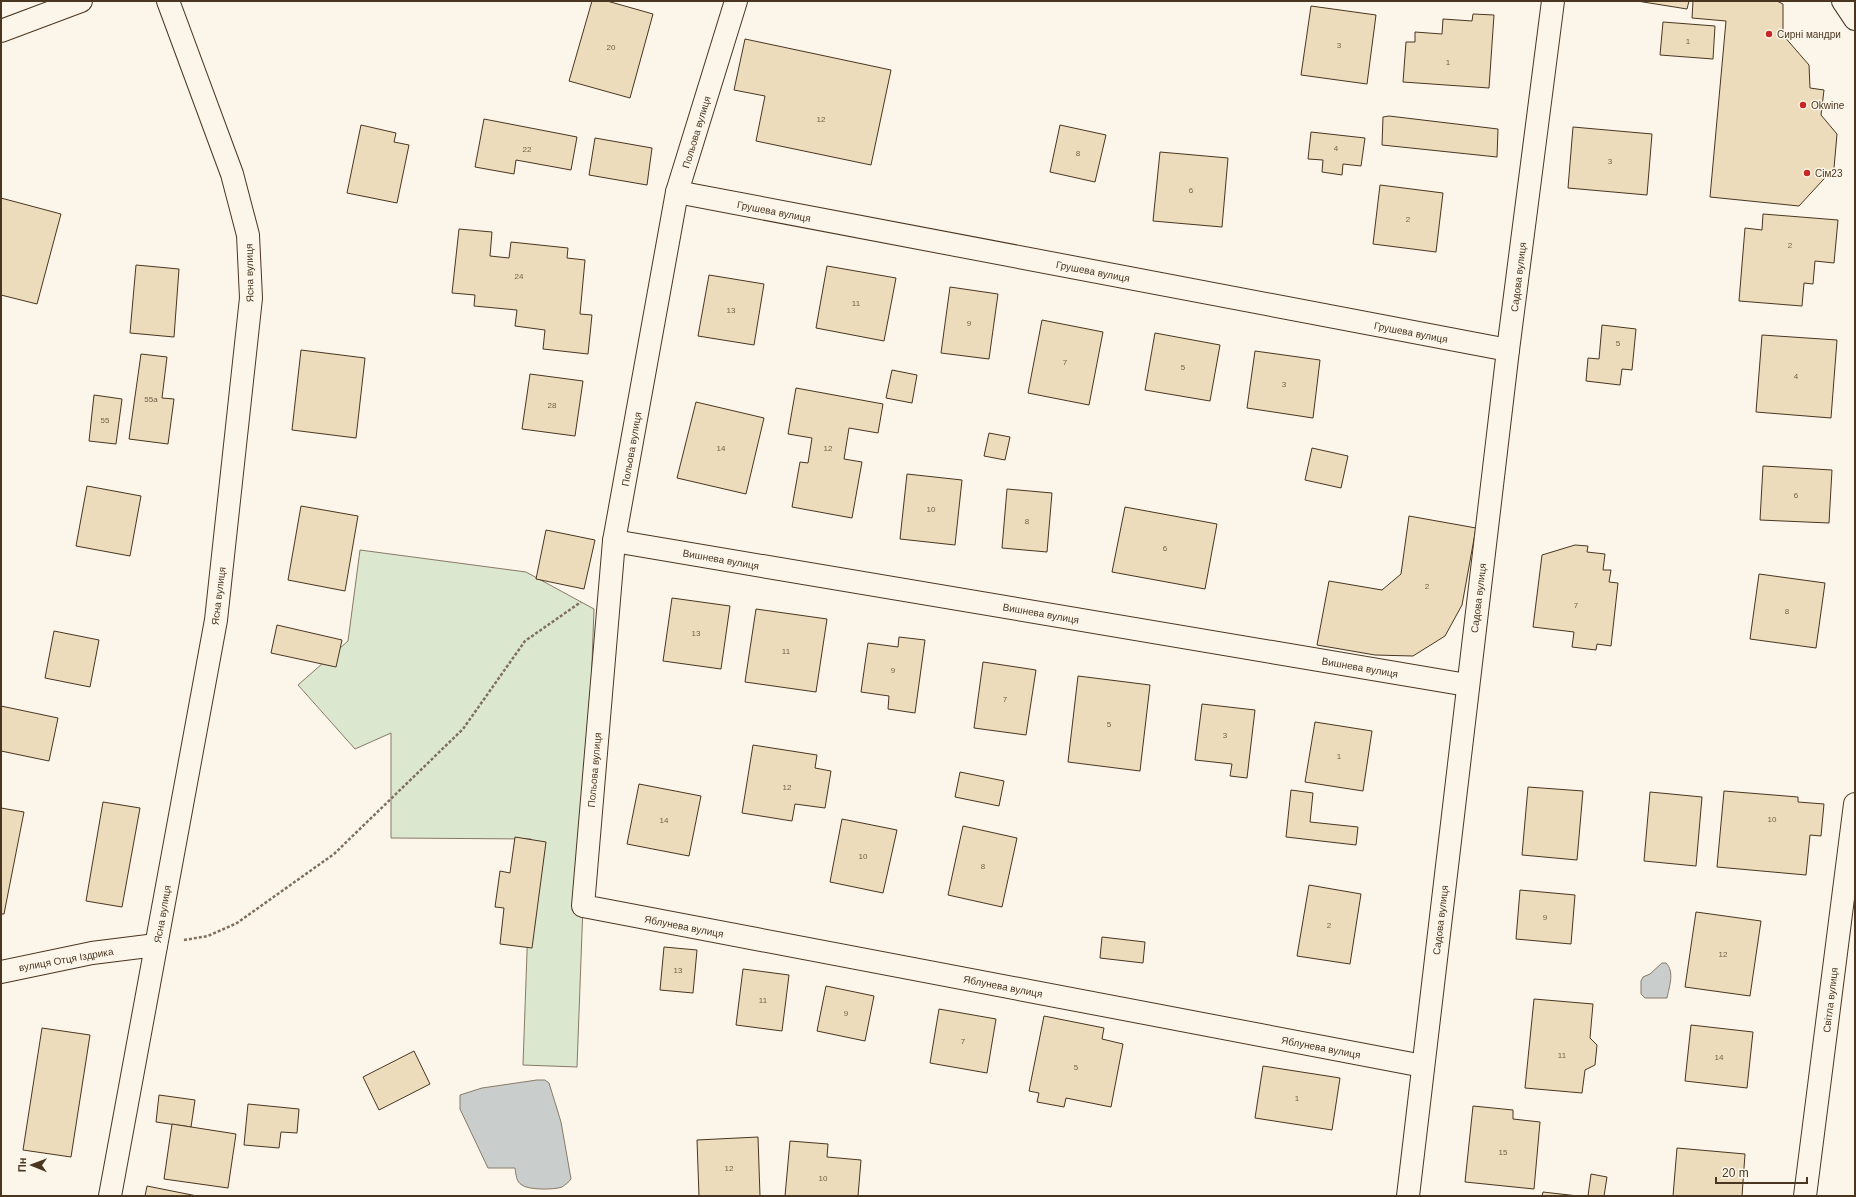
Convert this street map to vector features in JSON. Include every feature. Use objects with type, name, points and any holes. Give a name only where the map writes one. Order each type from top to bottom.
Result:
[{"type":"street","points":[[1,31],[81,1]]},
{"type":"street","name":"Ясна вулиця","points":[[110,1196],[216,620],[251,298],[248,235],[232,174],[168,1]]},
{"type":"street","name":"Польова вулиця","points":[[583,906],[614,540],[677,192],[736,1]]},
{"type":"street","name":"Садова вулиця","points":[[1408,1196],[1467,685],[1553,1]]},
{"type":"street","points":[[1843,1],[1855,20]]},
{"type":"street","name":"Грушева вулиця","points":[[677,192],[1508,350]]},
{"type":"street","name":"Вишнева вулиця","points":[[614,540],[1467,685]]},
{"type":"street","name":"Світла вулиця","points":[[1805,1196],[1855,804]]},
{"type":"street","name":"Яблунева вулиця","points":[[583,906],[1423,1066]]},
{"type":"street","name":"вулиця Отця Іздрика","points":[[1,972],[92,953],[156,945]]},
{"type":"path","points":[[156,945],[208,936],[237,923],[334,854],[463,729],[525,641],[583,601]]},
{"type":"green space","points":[[360,550],[526,572],[594,609],[577,1067],[523,1065],[531,839],[391,838],[391,733],[355,749],[298,685],[348,641]]},
{"type":"shaded area","points":[[1662,963],[1666,963],[1669,967],[1671,975],[1667,998],[1645,998],[1641,994],[1641,981],[1643,977],[1650,974]]},
{"type":"shaded area","points":[[545,1080],[549,1083],[561,1122],[571,1179],[562,1187],[553,1189],[525,1187],[520,1184],[515,1168],[488,1168],[460,1109],[460,1095],[482,1088]]},
{"type":"building","points":[[592,1],[607,1],[653,14],[630,98],[569,81]]},
{"type":"building","points":[[1637,1],[1689,1],[1687,9]]},
{"type":"building","points":[[1693,1],[1777,1],[1783,4],[1783,35],[1809,65],[1810,88],[1824,90],[1821,115],[1837,134],[1834,168],[1799,206],[1710,197],[1726,21],[1692,18]]},
{"type":"building","points":[[1311,6],[1376,15],[1367,84],[1301,75]]},
{"type":"building","points":[[1473,14],[1494,15],[1489,88],[1403,82],[1406,42],[1415,42],[1415,32],[1442,34],[1443,19],[1472,21]]},
{"type":"building","points":[[1663,22],[1715,26],[1713,59],[1660,55]]},
{"type":"building","points":[[745,39],[891,70],[871,165],[756,141],[765,96],[734,90]]},
{"type":"building","points":[[1389,116],[1498,129],[1497,157],[1382,145],[1383,117]]},
{"type":"building","points":[[484,119],[577,137],[571,170],[516,160],[514,174],[475,167]]},
{"type":"building","points":[[361,125],[396,133],[394,142],[409,145],[397,203],[347,193]]},
{"type":"building","points":[[1060,125],[1106,135],[1095,182],[1050,172]]},
{"type":"building","points":[[1573,127],[1652,134],[1647,195],[1568,188]]},
{"type":"building","points":[[1311,132],[1365,138],[1361,166],[1343,164],[1342,175],[1322,172],[1323,160],[1308,159]]},
{"type":"building","points":[[595,138],[652,148],[647,185],[589,175]]},
{"type":"building","points":[[1160,152],[1228,158],[1222,227],[1153,221]]},
{"type":"building","points":[[1380,185],[1443,193],[1436,252],[1373,244]]},
{"type":"building","points":[[1,198],[61,214],[37,304],[1,295]]},
{"type":"building","points":[[1763,214],[1838,220],[1834,263],[1815,261],[1813,284],[1804,283],[1802,306],[1739,301],[1745,228],[1762,230]]},
{"type":"building","points":[[459,229],[492,232],[490,256],[509,258],[511,242],[568,248],[567,258],[585,260],[580,314],[592,315],[588,354],[543,349],[545,330],[515,326],[517,310],[474,306],[475,295],[452,293]]},
{"type":"building","points":[[136,265],[179,269],[174,337],[130,333]]},
{"type":"building","points":[[827,266],[896,278],[884,341],[816,328]]},
{"type":"building","points":[[709,275],[764,284],[754,345],[698,336]]},
{"type":"building","points":[[950,287],[998,294],[989,359],[941,353]]},
{"type":"building","points":[[1042,320],[1103,332],[1089,405],[1028,393]]},
{"type":"building","points":[[1602,325],[1636,329],[1632,370],[1622,369],[1620,385],[1586,381],[1588,358],[1599,359]]},
{"type":"building","points":[[1155,333],[1220,345],[1210,401],[1145,390]]},
{"type":"building","points":[[1762,335],[1837,340],[1831,418],[1756,412]]},
{"type":"building","points":[[301,350],[365,358],[356,438],[292,430]]},
{"type":"building","points":[[1255,351],[1320,360],[1313,418],[1247,408]]},
{"type":"building","points":[[141,354],[167,357],[162,398],[174,399],[168,444],[129,439]]},
{"type":"building","points":[[892,370],[917,375],[912,403],[886,398]]},
{"type":"building","points":[[530,374],[583,381],[575,436],[522,429]]},
{"type":"building","points":[[796,388],[883,404],[878,433],[849,428],[844,459],[862,462],[852,518],[792,507],[800,462],[808,463],[812,438],[788,434]]},
{"type":"building","points":[[94,395],[122,399],[116,444],[89,441]]},
{"type":"building","points":[[696,402],[764,418],[746,494],[677,478]]},
{"type":"building","points":[[989,433],[1010,437],[1005,460],[984,456]]},
{"type":"building","points":[[1312,448],[1348,456],[1341,488],[1305,480]]},
{"type":"building","points":[[1763,466],[1832,470],[1829,523],[1760,520]]},
{"type":"building","points":[[907,474],[962,480],[955,545],[900,539]]},
{"type":"building","points":[[87,486],[141,496],[130,556],[76,546]]},
{"type":"building","points":[[1007,489],[1052,493],[1047,552],[1002,548]]},
{"type":"building","points":[[301,506],[358,516],[345,591],[288,580]]},
{"type":"building","points":[[1125,507],[1217,524],[1205,589],[1112,572]]},
{"type":"building","points":[[1409,516],[1476,528],[1462,605],[1445,636],[1413,656],[1375,655],[1317,645],[1329,581],[1382,590],[1401,574]]},
{"type":"building","points":[[546,530],[595,540],[584,589],[536,579]]},
{"type":"building","points":[[1575,545],[1588,546],[1587,552],[1605,554],[1603,570],[1611,570],[1609,582],[1618,583],[1611,646],[1597,644],[1596,650],[1572,647],[1574,632],[1533,627],[1542,555]]},
{"type":"building","points":[[1759,574],[1825,583],[1816,648],[1750,639]]},
{"type":"building","points":[[672,598],[730,606],[721,669],[663,661]]},
{"type":"building","points":[[756,609],[827,619],[816,692],[745,682]]},
{"type":"building","points":[[277,625],[342,640],[336,667],[271,653]]},
{"type":"building","points":[[54,631],[99,640],[90,687],[45,678]]},
{"type":"building","points":[[899,637],[925,640],[915,713],[888,709],[889,696],[861,692],[868,643],[898,647]]},
{"type":"building","points":[[983,662],[1036,670],[1026,735],[974,728]]},
{"type":"building","points":[[1078,676],[1150,685],[1140,771],[1068,762]]},
{"type":"building","points":[[1202,704],[1255,710],[1247,778],[1230,776],[1232,764],[1195,760]]},
{"type":"building","points":[[1,706],[58,718],[49,761],[1,751]]},
{"type":"building","points":[[1315,722],[1372,731],[1363,791],[1305,782]]},
{"type":"building","points":[[753,745],[817,755],[815,768],[831,771],[825,808],[795,804],[792,821],[742,813]]},
{"type":"building","points":[[960,772],[1004,781],[999,806],[955,797]]},
{"type":"building","points":[[639,784],[701,796],[689,856],[627,844]]},
{"type":"building","points":[[1528,787],[1583,791],[1577,860],[1522,855]]},
{"type":"building","points":[[1291,790],[1313,793],[1310,822],[1358,827],[1356,845],[1286,837]]},
{"type":"building","points":[[1724,791],[1798,797],[1798,802],[1824,804],[1821,836],[1810,835],[1806,875],[1717,867]]},
{"type":"building","points":[[1650,792],[1702,797],[1696,866],[1644,861]]},
{"type":"building","points":[[103,802],[140,808],[122,907],[86,901]]},
{"type":"building","points":[[1,808],[24,812],[4,914],[1,914]]},
{"type":"building","points":[[842,819],[897,830],[883,893],[830,882]]},
{"type":"building","points":[[963,826],[1017,838],[1002,907],[948,895]]},
{"type":"building","points":[[515,837],[546,842],[532,948],[500,944],[504,908],[495,907],[500,871],[510,873]]},
{"type":"building","points":[[1309,885],[1361,894],[1350,964],[1297,956]]},
{"type":"building","points":[[1520,890],[1575,895],[1571,944],[1516,939]]},
{"type":"building","points":[[1696,912],[1761,921],[1750,996],[1685,987]]},
{"type":"building","points":[[1102,937],[1145,942],[1143,963],[1100,958]]},
{"type":"building","points":[[664,947],[697,950],[693,993],[660,990]]},
{"type":"building","points":[[743,969],[789,975],[782,1031],[736,1025]]},
{"type":"building","points":[[826,986],[874,996],[865,1041],[817,1031]]},
{"type":"building","points":[[1534,999],[1593,1004],[1590,1038],[1597,1045],[1595,1065],[1585,1070],[1582,1093],[1525,1088]]},
{"type":"building","points":[[939,1009],[996,1019],[987,1073],[930,1063]]},
{"type":"building","points":[[1044,1016],[1104,1028],[1102,1039],[1123,1044],[1111,1107],[1066,1098],[1064,1107],[1037,1102],[1039,1093],[1029,1091]]},
{"type":"building","points":[[1691,1025],[1753,1032],[1747,1088],[1685,1081]]},
{"type":"building","points":[[42,1028],[90,1035],[71,1157],[23,1150]]},
{"type":"building","points":[[414,1051],[430,1084],[379,1110],[363,1077]]},
{"type":"building","points":[[1263,1066],[1340,1078],[1332,1130],[1255,1118]]},
{"type":"building","points":[[159,1095],[195,1100],[191,1127],[156,1122]]},
{"type":"building","points":[[248,1104],[299,1109],[297,1133],[281,1132],[279,1148],[244,1145]]},
{"type":"building","points":[[1473,1106],[1513,1110],[1513,1119],[1540,1122],[1534,1189],[1465,1182]]},
{"type":"building","points":[[172,1124],[236,1134],[228,1188],[164,1179]]},
{"type":"building","points":[[758,1137],[760,1196],[699,1196],[697,1140]]},
{"type":"building","points":[[790,1141],[828,1144],[827,1157],[861,1160],[858,1196],[785,1196]]},
{"type":"building","points":[[1677,1148],[1745,1154],[1742,1196],[1673,1196]]},
{"type":"building","points":[[1591,1174],[1607,1177],[1604,1196],[1588,1196]]},
{"type":"building","points":[[147,1186],[197,1196],[145,1196]]},
{"type":"building","points":[[1543,1192],[1578,1196],[1542,1196]]},
{"type":"place","name":"Сирні мандри","points":[[1769,34]]},
{"type":"place","name":"Okwine","points":[[1803,105]]},
{"type":"place","name":"Сім23","points":[[1807,173]]}]
